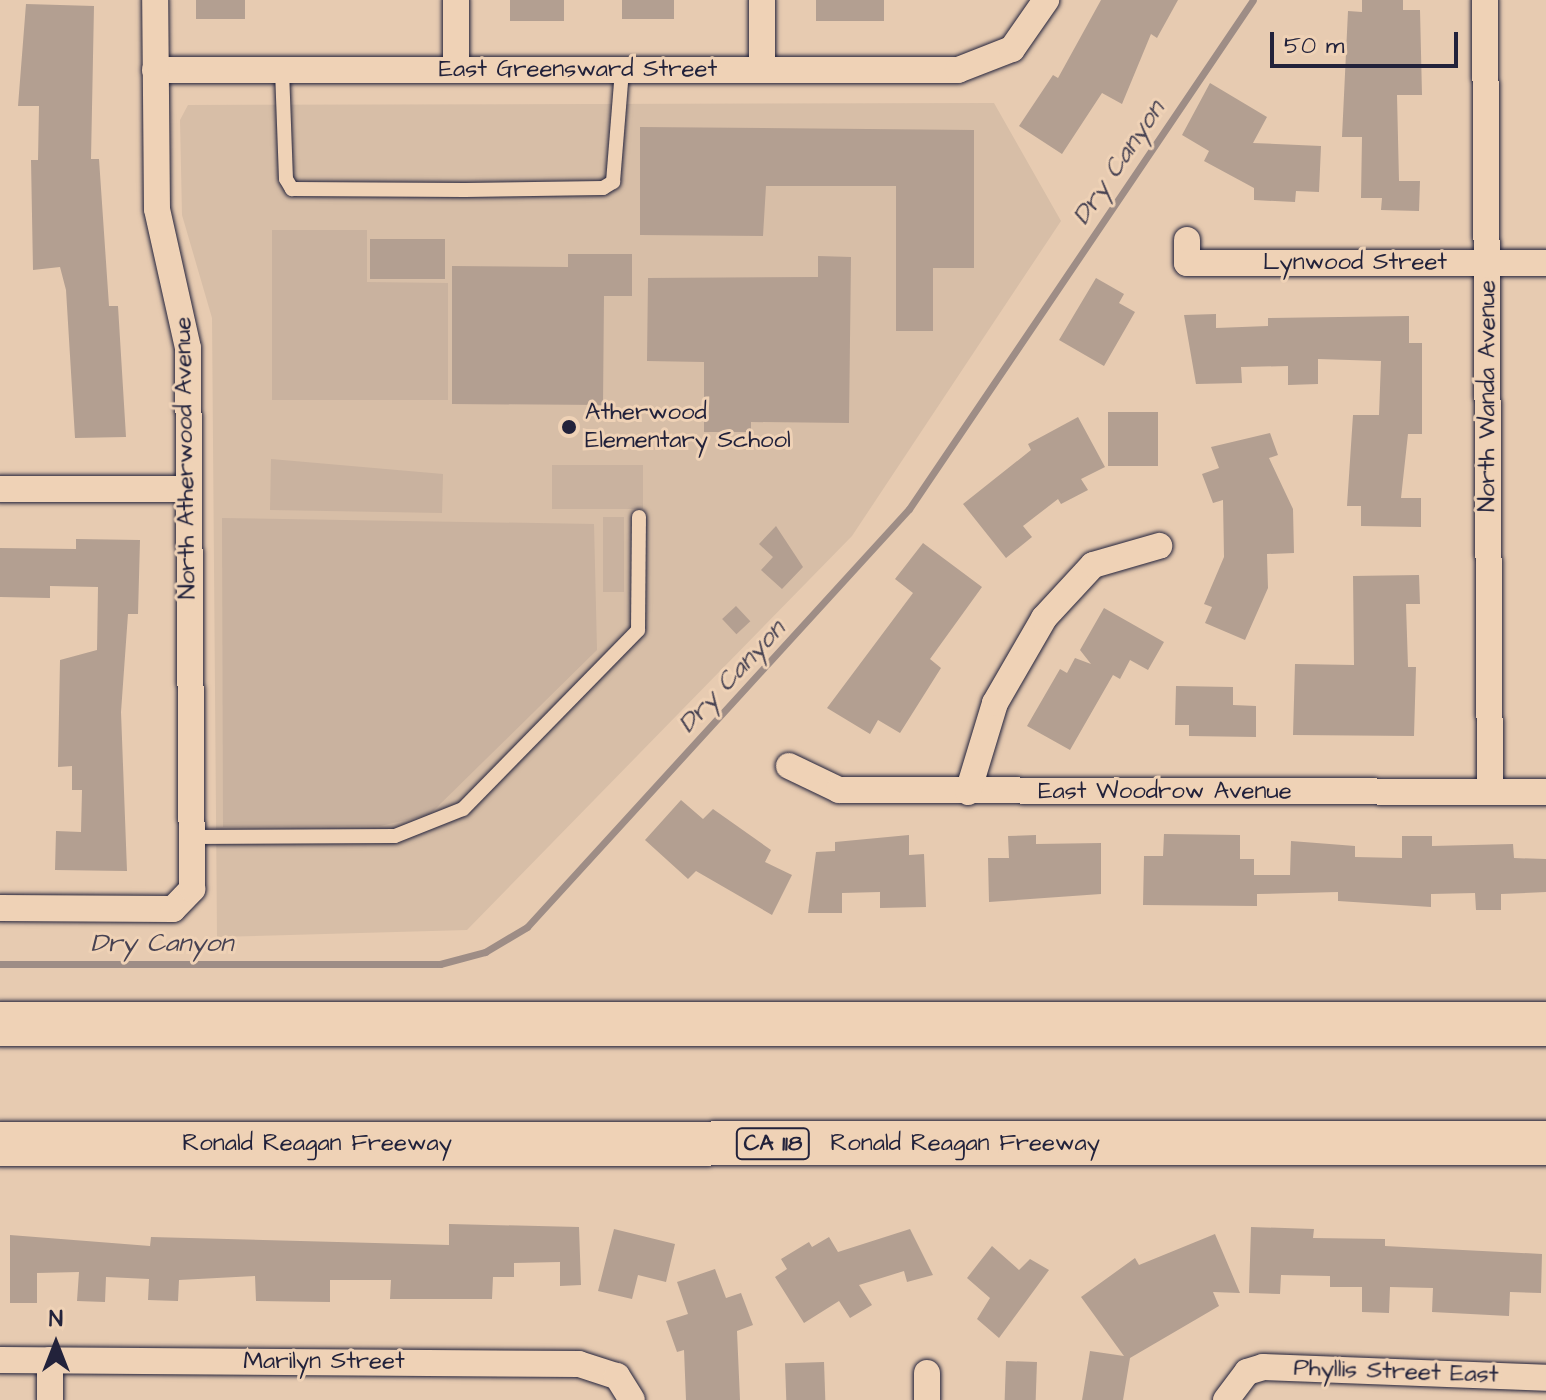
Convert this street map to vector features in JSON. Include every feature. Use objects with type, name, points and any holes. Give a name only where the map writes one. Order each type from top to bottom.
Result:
[{"type":"highway","points":[[0,1024],[1546,1024]]},
{"type":"highway","name":"Ronald Reagan Freeway","points":[[0,1144],[1546,1143]]},
{"type":"street","name":"North Atherwood Avenue","points":[[0,908],[173,909],[190,899],[188,348],[157,209],[155,0]]},
{"type":"street","points":[[456,0],[456,70]]},
{"type":"street","points":[[762,0],[762,70]]},
{"type":"street","name":"East Greensward Street","points":[[155,70],[958,70],[1000,58],[1046,0]]},
{"type":"street","name":"North Wanda Avenue","points":[[1485,0],[1490,792]]},
{"type":"street","name":"Lynwood Street","points":[[1187,240],[1187,263],[1546,263]]},
{"type":"street","points":[[0,489],[189,489]]},
{"type":"street","points":[[968,792],[995,703],[1044,618],[1093,565],[1159,546]]},
{"type":"street","name":"East Woodrow Avenue","points":[[789,766],[839,790],[1546,792]]},
{"type":"street","name":"Marilyn Street","points":[[0,1360],[579,1364],[617,1376],[632,1400]]},
{"type":"street","points":[[50,1360],[50,1400]]},
{"type":"street","name":"Phyllis Street East","points":[[1226,1400],[1247,1372],[1546,1378]]},
{"type":"street","points":[[927,1373],[927,1400]]},
{"type":"lane","points":[[282,70],[286,179],[292,189],[450,190],[603,188],[613,182],[622,70]]},
{"type":"lane","points":[[192,837],[395,836],[463,809],[638,630],[639,517]]},
{"type":"shaded area","name":"Atherwood Elementary School","points":[[994,103],[1061,221],[852,536],[467,930],[217,937],[212,318],[182,215],[180,120],[188,105]]},
{"type":"shaded area","points":[[272,230],[367,230],[367,282],[448,283],[448,400],[272,400]]},
{"type":"shaded area","points":[[271,459],[443,474],[442,513],[270,510]]},
{"type":"shaded area","points":[[552,465],[643,465],[643,509],[552,509]]},
{"type":"shaded area","points":[[603,517],[624,517],[624,592],[603,592]]},
{"type":"shaded area","points":[[222,518],[594,524],[597,650],[429,815],[380,826],[223,827]]},
{"type":"building","points":[[196,0],[245,0],[245,19],[196,19]]},
{"type":"building","points":[[510,0],[564,0],[564,21],[510,21]]},
{"type":"building","points":[[622,0],[674,0],[674,19],[622,19]]},
{"type":"building","points":[[816,0],[884,0],[884,21],[816,21]]},
{"type":"building","points":[[1101,0],[1178,0],[1157,38],[1151,34],[1122,104],[1102,93],[1062,154],[1019,126],[1053,75],[1058,78]]},
{"type":"building","points":[[1362,0],[1403,0],[1403,10],[1420,10],[1422,95],[1397,95],[1399,181],[1420,181],[1419,211],[1381,210],[1382,198],[1361,198],[1362,137],[1342,137],[1348,11],[1362,12]]},
{"type":"building","points":[[26,4],[94,6],[91,159],[99,159],[109,306],[118,306],[126,437],[75,438],[66,290],[60,267],[33,270],[31,160],[38,160],[39,106],[18,106]]},
{"type":"building","points":[[1210,83],[1267,117],[1253,143],[1321,146],[1319,192],[1296,191],[1295,202],[1254,200],[1254,188],[1204,161],[1209,151],[1182,135]]},
{"type":"building","points":[[640,127],[974,130],[974,268],[933,268],[933,331],[896,331],[896,186],[766,186],[763,236],[640,235]]},
{"type":"building","points":[[370,239],[445,239],[445,279],[370,279]]},
{"type":"building","points":[[568,254],[632,254],[632,296],[604,296],[603,405],[452,404],[452,266],[568,267]]},
{"type":"building","points":[[818,256],[851,257],[849,423],[751,422],[751,432],[704,432],[704,362],[647,361],[648,278],[818,277]]},
{"type":"building","points":[[1096,278],[1124,294],[1119,303],[1135,312],[1104,366],[1059,340]]},
{"type":"building","points":[[1216,314],[1216,328],[1268,326],[1268,318],[1409,316],[1409,343],[1422,343],[1422,434],[1408,434],[1401,498],[1421,498],[1421,527],[1361,526],[1361,506],[1347,506],[1353,415],[1379,415],[1381,361],[1318,359],[1318,384],[1288,385],[1288,366],[1241,367],[1242,383],[1196,384],[1184,315]]},
{"type":"building","points":[[1108,412],[1158,412],[1158,466],[1108,466]]},
{"type":"building","points":[[1078,417],[1105,467],[1081,479],[1088,490],[1061,504],[1058,499],[1023,526],[1032,537],[1006,558],[963,504],[1031,450],[1028,444]]},
{"type":"building","points":[[1270,433],[1278,455],[1269,458],[1293,509],[1294,553],[1267,554],[1268,588],[1245,640],[1205,623],[1212,607],[1204,604],[1224,557],[1223,500],[1213,503],[1202,474],[1219,468],[1211,447]]},
{"type":"building","points":[[776,526],[803,567],[782,589],[761,570],[773,557],[759,544]]},
{"type":"building","points":[[76,539],[140,540],[138,614],[128,614],[121,712],[127,871],[55,870],[56,831],[81,832],[82,790],[72,790],[72,766],[58,767],[60,660],[97,650],[98,587],[50,586],[50,598],[0,597],[0,548],[76,549]]},
{"type":"building","points":[[923,543],[982,587],[930,659],[941,668],[900,733],[878,720],[870,734],[827,708],[913,593],[895,579]]},
{"type":"building","points":[[1419,575],[1420,604],[1406,604],[1408,667],[1416,667],[1414,736],[1293,735],[1295,664],[1354,665],[1353,576]]},
{"type":"building","points":[[736,606],[750,621],[736,634],[722,619]]},
{"type":"building","points":[[1104,608],[1164,642],[1148,670],[1130,660],[1120,679],[1113,675],[1070,750],[1027,726],[1060,669],[1067,673],[1075,658],[1091,664],[1080,650]]},
{"type":"building","points":[[1176,686],[1233,687],[1233,705],[1256,706],[1256,737],[1189,736],[1189,725],[1175,725]]},
{"type":"building","points":[[681,800],[703,819],[713,809],[771,850],[765,862],[792,875],[772,915],[696,871],[688,879],[645,840]]},
{"type":"building","points":[[1164,834],[1240,835],[1240,859],[1254,859],[1254,875],[1290,875],[1291,841],[1355,846],[1355,857],[1402,858],[1402,836],[1432,836],[1432,846],[1513,844],[1514,858],[1546,859],[1546,892],[1501,894],[1501,910],[1476,910],[1475,893],[1431,894],[1431,907],[1338,901],[1338,892],[1257,894],[1257,906],[1143,905],[1144,856],[1163,856]]},
{"type":"building","points":[[909,835],[909,855],[924,854],[926,907],[880,908],[880,892],[842,893],[842,913],[808,913],[816,852],[835,851],[835,842]]},
{"type":"building","points":[[1036,835],[1036,844],[1101,843],[1101,894],[989,902],[988,858],[1009,858],[1008,836]]},
{"type":"building","points":[[449,1224],[579,1227],[581,1285],[560,1286],[560,1262],[514,1263],[514,1277],[493,1277],[492,1299],[390,1299],[391,1280],[330,1280],[330,1302],[256,1301],[255,1276],[179,1280],[178,1301],[148,1300],[149,1279],[106,1277],[105,1302],[77,1301],[79,1272],[37,1273],[37,1303],[10,1303],[10,1235],[150,1246],[151,1237],[449,1245]]},
{"type":"building","points":[[1251,1227],[1314,1229],[1313,1238],[1385,1239],[1385,1246],[1542,1254],[1541,1293],[1510,1292],[1509,1316],[1432,1312],[1433,1288],[1390,1287],[1389,1313],[1362,1312],[1362,1287],[1330,1287],[1330,1276],[1281,1275],[1280,1294],[1249,1293]]},
{"type":"building","points":[[614,1229],[675,1244],[666,1282],[638,1275],[632,1299],[598,1291]]},
{"type":"building","points":[[910,1229],[933,1275],[907,1282],[904,1271],[859,1285],[872,1305],[850,1318],[839,1301],[804,1323],[775,1277],[787,1269],[781,1259],[809,1242],[812,1247],[829,1237],[838,1252]]},
{"type":"building","points":[[1215,1234],[1240,1293],[1213,1292],[1219,1306],[1130,1358],[1123,1400],[1082,1400],[1090,1351],[1124,1356],[1081,1297],[1135,1258],[1139,1265]]},
{"type":"building","points":[[992,1246],[1019,1270],[1030,1259],[1049,1270],[999,1338],[977,1319],[990,1298],[967,1278]]},
{"type":"building","points":[[715,1269],[726,1298],[741,1293],[753,1325],[737,1331],[740,1400],[686,1400],[684,1350],[677,1352],[666,1321],[688,1314],[677,1282]]},
{"type":"building","points":[[1006,1361],[1037,1362],[1036,1400],[1005,1400]]},
{"type":"building","points":[[824,1362],[825,1400],[786,1400],[785,1363]]},
{"type":"waterway","name":"Dry Canyon","points":[[0,964],[440,964],[485,952],[527,927],[909,509],[1253,0]]},
{"type":"place","name":"Atherwood Elementary School","points":[[569,427]]}]
